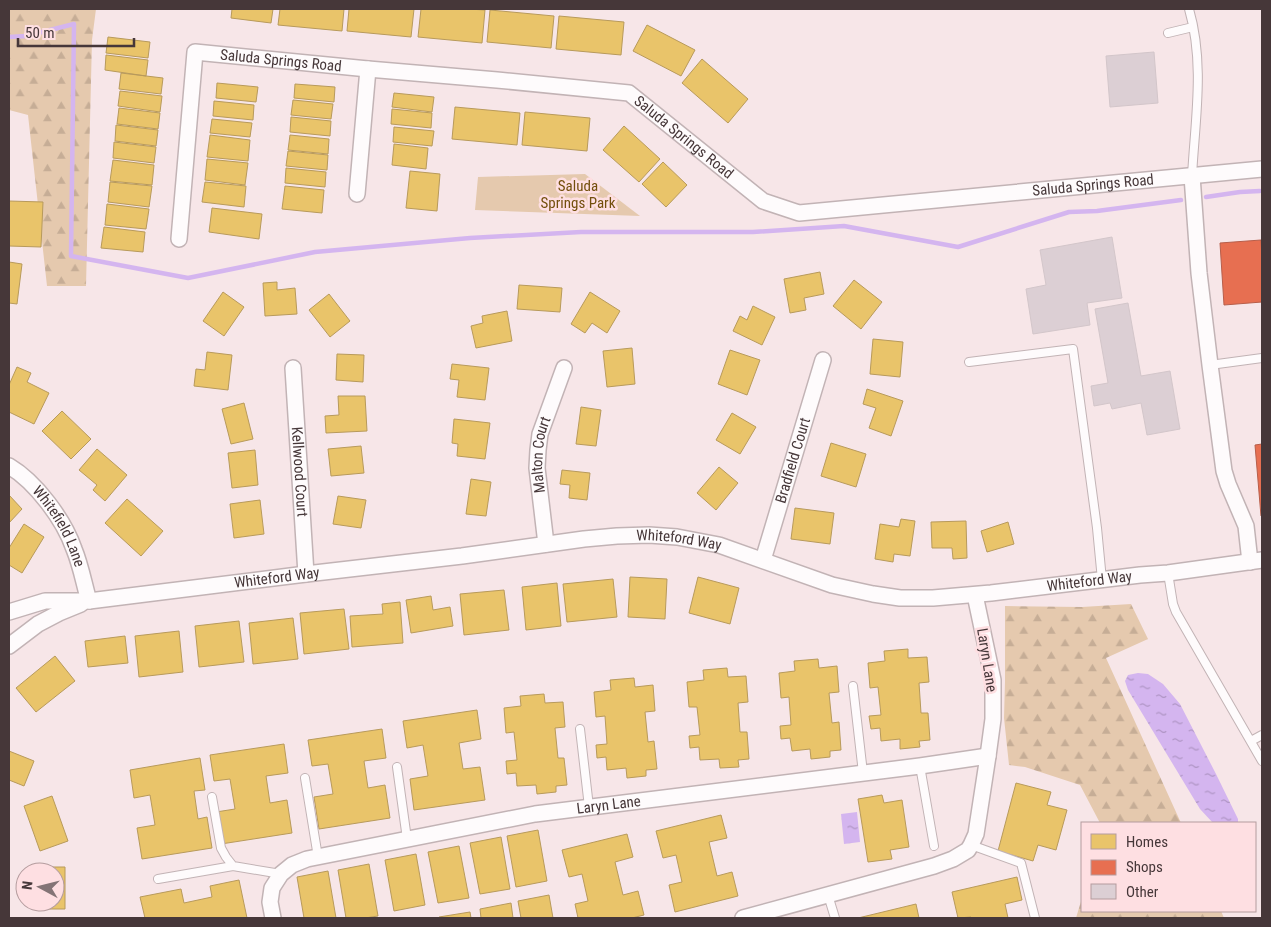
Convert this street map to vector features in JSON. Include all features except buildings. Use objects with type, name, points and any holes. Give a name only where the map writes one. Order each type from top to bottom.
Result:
[{"type":"street","name":"Saluda Springs Road","points":[[179,239],[195,52],[630,93],[763,201],[799,213],[1262,169]]},
{"type":"street","points":[[357,194],[368,69]]},
{"type":"street","points":[[1192,176],[1199,272],[1224,471],[1246,526],[1256,561]]},
{"type":"street","name":"Bradfield Court","points":[[763,560],[824,360]]},
{"type":"street","name":"Kellwood Court","points":[[293,368],[306,574]]},
{"type":"street","name":"Malton Court","points":[[546,544],[537,468],[538,450],[540,434],[564,368]]},
{"type":"street","name":"Whitefield Lane","points":[[9,466],[31,483],[60,520],[75,550],[89,601]]},
{"type":"street","name":"Whiteford Way","points":[[9,612],[45,601],[89,601],[617,536],[650,535],[678,537],[719,545],[832,585],[900,598],[975,595],[1256,561]]},
{"type":"street","name":"Laryn Lane","points":[[970,845],[976,834],[993,719],[993,680],[975,595]]},
{"type":"street","name":"Whiteford Way","points":[[9,646],[38,624],[89,601]]},
{"type":"street","name":"Laryn Lane","points":[[281,874],[292,865],[307,859],[535,814],[988,756]]},
{"type":"street","points":[[744,918],[934,866],[953,859],[968,850],[970,845]]},
{"type":"street","points":[[272,918],[270,902],[272,888],[281,874]]},
{"type":"lane","points":[[1189,9],[1198,50],[1199,74],[1192,176]]},
{"type":"lane","points":[[1168,32],[1193,27]]},
{"type":"lane","points":[[969,362],[1073,349],[1097,528],[1102,580]]},
{"type":"lane","points":[[1210,365],[1262,358]]},
{"type":"lane","points":[[1168,573],[1176,612],[1262,761]]},
{"type":"lane","points":[[853,686],[863,773]]},
{"type":"lane","points":[[580,729],[589,807]]},
{"type":"lane","points":[[1251,741],[1262,735]]},
{"type":"lane","points":[[920,766],[934,846]]},
{"type":"lane","points":[[397,767],[407,839]]},
{"type":"lane","points":[[305,778],[318,857]]},
{"type":"lane","points":[[212,797],[221,848],[233,866]]},
{"type":"lane","points":[[970,845],[1021,863],[1035,918]]},
{"type":"lane","points":[[158,878],[233,866],[281,874]]},
{"type":"lane","points":[[828,895],[835,918]]},
{"type":"green space","points":[[9,9],[96,9],[92,40],[86,286],[47,286],[28,115],[9,110]]},
{"type":"green space","name":"Saluda Springs Park","points":[[585,174],[640,216],[475,210],[478,177]]},
{"type":"green space","points":[[1131,604],[1148,639],[1106,658],[1181,822],[1099,822],[1080,785],[1025,767],[1009,765],[1004,718],[1005,606],[1082,607]]},
{"type":"green space","points":[[1081,901],[1081,912],[1221,912],[1224,918],[1076,918]]},
{"type":"water","points":[[1148,674],[1163,684],[1180,704],[1238,822],[1212,822],[1200,809],[1128,690],[1125,681],[1128,675]]},
{"type":"water","points":[[857,812],[860,842],[844,844],[841,814]]},
{"type":"waterway","points":[[9,37],[26,36],[74,24],[71,256],[188,278],[315,252],[470,238],[581,232],[753,232],[844,226],[958,247],[1069,212],[1097,211],[1181,200]]},
{"type":"waterway","points":[[1206,197],[1260,191]]}]
